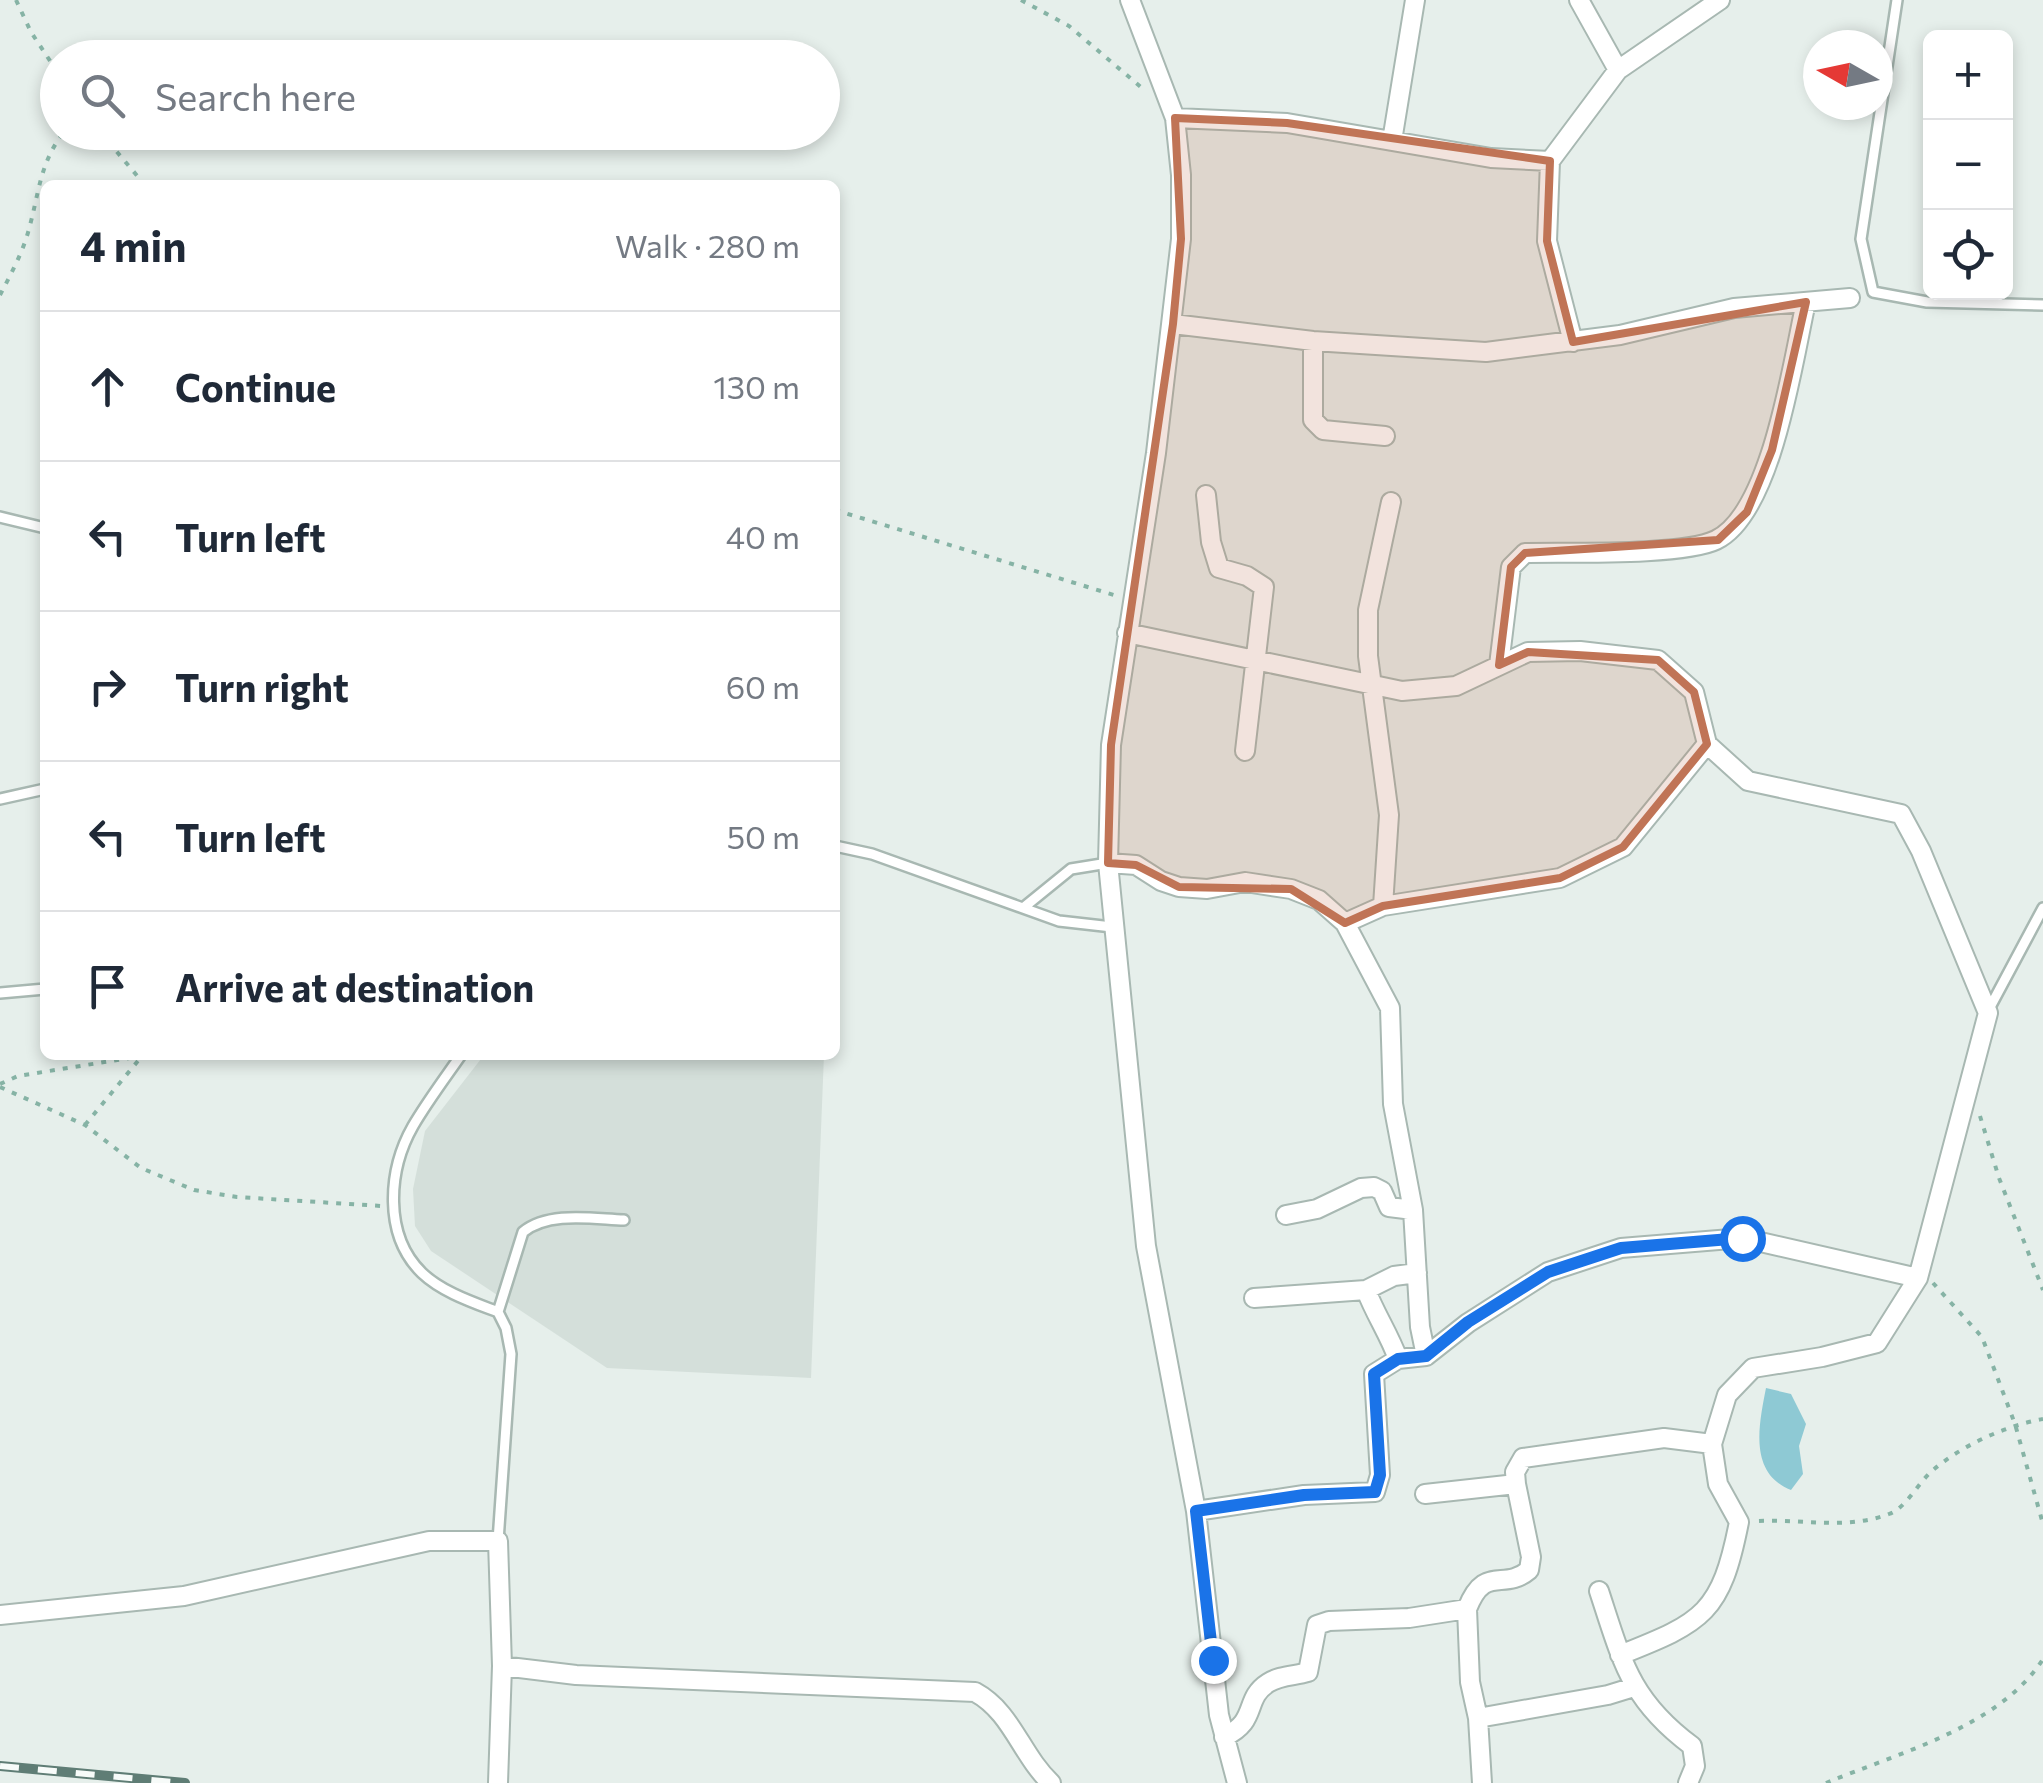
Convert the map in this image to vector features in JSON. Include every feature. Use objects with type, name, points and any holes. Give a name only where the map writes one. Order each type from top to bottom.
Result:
[{"type":"street","points":[[1130,0],[1175,118],[1181,175],[1181,239],[1173,324],[1111,745],[1108,862],[1144,1229],[1196,1511],[1224,1737],[1237,1783]]},
{"type":"street","points":[[1392,141],[1415,0]]},
{"type":"street","points":[[1579,0],[1618,70]]},
{"type":"street","points":[[1573,342],[1547,241],[1550,161],[1618,70],[1720,0]]},
{"type":"street","points":[[1175,118],[1287,123],[1492,158],[1550,161]]},
{"type":"street","points":[[1173,324],[1313,341],[1486,352],[1620,335],[1734,308],[1850,298]]},
{"type":"street","points":[[1499,665],[1511,566],[1525,553],[1688,548],[1718,540],[1748,512],[1772,450],[1806,302]]},
{"type":"street","points":[[1313,341],[1313,420],[1323,430],[1385,436]]},
{"type":"street","points":[[1206,496],[1211,542],[1219,568],[1247,576],[1264,587],[1245,751]]},
{"type":"street","points":[[1383,906],[1389,816],[1372,684],[1368,610],[1391,502]]},
{"type":"street","points":[[1128,633],[1402,691],[1456,686],[1528,652],[1580,651],[1658,660],[1694,692],[1707,744],[1748,781],[1901,814],[1921,851],[1988,1013],[1918,1278],[1878,1343],[1753,1368],[1726,1395],[1712,1444],[1718,1484],[1739,1522],[1730,1566],[1710,1607],[1674,1633],[1620,1654]]},
{"type":"street","points":[[1345,923],[1383,906],[1560,878],[1622,848],[1707,744]]},
{"type":"street","points":[[1108,862],[1136,865],[1179,887],[1207,888],[1245,882],[1291,888],[1319,900],[1345,923],[1390,1008],[1393,1104],[1413,1210],[1426,1356]]},
{"type":"street","points":[[1286,1215],[1317,1209],[1362,1188],[1374,1187],[1382,1191],[1389,1207],[1413,1210]]},
{"type":"street","points":[[1196,1511],[1304,1495],[1375,1492],[1380,1475],[1374,1374],[1398,1359],[1426,1356],[1468,1322],[1548,1272],[1621,1248],[1742,1238],[1918,1278]]},
{"type":"street","points":[[1254,1298],[1366,1290],[1394,1276],[1416,1274]]},
{"type":"street","points":[[1366,1290],[1398,1359]]},
{"type":"street","points":[[1482,1783],[1478,1718],[1470,1682],[1467,1609],[1474,1590],[1484,1583],[1522,1576],[1530,1570],[1515,1472],[1523,1458],[1664,1438],[1712,1444]]},
{"type":"street","points":[[1424,1494],[1516,1484]]},
{"type":"street","points":[[0,1615],[184,1596],[430,1541],[498,1540],[502,1666],[498,1783]]},
{"type":"street","points":[[1599,1591],[1634,1687],[1665,1724],[1692,1746],[1695,1766],[1688,1783]]},
{"type":"street","points":[[1224,1737],[1240,1730],[1248,1720],[1257,1692],[1266,1684],[1308,1672],[1318,1625],[1467,1609]]},
{"type":"street","points":[[502,1666],[576,1675],[975,1692],[996,1705],[1039,1772],[1051,1783]]},
{"type":"street","points":[[1478,1718],[1634,1687]]},
{"type":"lane","points":[[1896,0],[1861,239],[1874,292],[1928,302],[2043,304]]},
{"type":"lane","points":[[0,517],[40,527]]},
{"type":"lane","points":[[0,799],[40,790]]},
{"type":"lane","points":[[840,847],[872,854],[1059,921],[1112,928]]},
{"type":"lane","points":[[1023,908],[1070,869],[1108,862]]},
{"type":"lane","points":[[1988,1013],[2043,908]]},
{"type":"lane","points":[[0,992],[40,989]]},
{"type":"lane","points":[[459,1060],[412,1128],[402,1152],[392,1207],[398,1234],[422,1273],[458,1296],[498,1312],[506,1328],[511,1354],[498,1540]]},
{"type":"lane","points":[[498,1312],[523,1232],[534,1224],[558,1219],[624,1220]]},
{"type":"path","points":[[16,0],[40,46]]},
{"type":"path","points":[[1022,0],[1069,26],[1150,95]]},
{"type":"path","points":[[0,295],[29,230],[39,176],[52,150]]},
{"type":"path","points":[[115,150],[141,180]]},
{"type":"path","points":[[840,512],[1132,600]]},
{"type":"path","points":[[0,1085],[18,1076],[117,1060]]},
{"type":"path","points":[[84,1125],[139,1060]]},
{"type":"path","points":[[1970,1084],[1999,1178],[2043,1290]]},
{"type":"path","points":[[0,1085],[84,1125],[141,1168],[194,1190],[238,1197],[392,1207]]},
{"type":"path","points":[[1918,1278],[1938,1284],[1982,1338],[2015,1424],[2043,1524]]},
{"type":"path","points":[[1739,1522],[1847,1524],[1893,1513],[1931,1471],[2015,1424],[2043,1419]]},
{"type":"path","points":[[1826,1783],[1948,1733],[2005,1703],[2028,1682],[2043,1659]]},
{"type":"highlighted area","points":[[1175,118],[1287,123],[1550,161],[1547,241],[1573,342],[1806,302],[1772,450],[1747,512],[1718,540],[1525,553],[1511,567],[1499,665],[1528,652],[1658,660],[1694,692],[1707,744],[1623,847],[1560,878],[1383,906],[1345,923],[1291,889],[1179,887],[1136,865],[1108,863],[1111,745],[1173,324],[1181,239]]},
{"type":"shaded area","points":[[480,1060],[824,1060],[811,1378],[607,1368],[431,1251],[415,1226],[413,1189],[425,1131]]},
{"type":"water","points":[[1766,1388],[1791,1394],[1806,1424],[1799,1446],[1803,1474],[1791,1490],[1777,1482],[1762,1460],[1759,1432]]},
{"type":"railway","points":[[0,1766],[185,1783]]},
{"type":"route","points":[[1213,1660],[1196,1511],[1304,1495],[1375,1492],[1380,1475],[1374,1374],[1398,1359],[1426,1356],[1468,1322],[1548,1272],[1621,1248],[1742,1238]]}]
